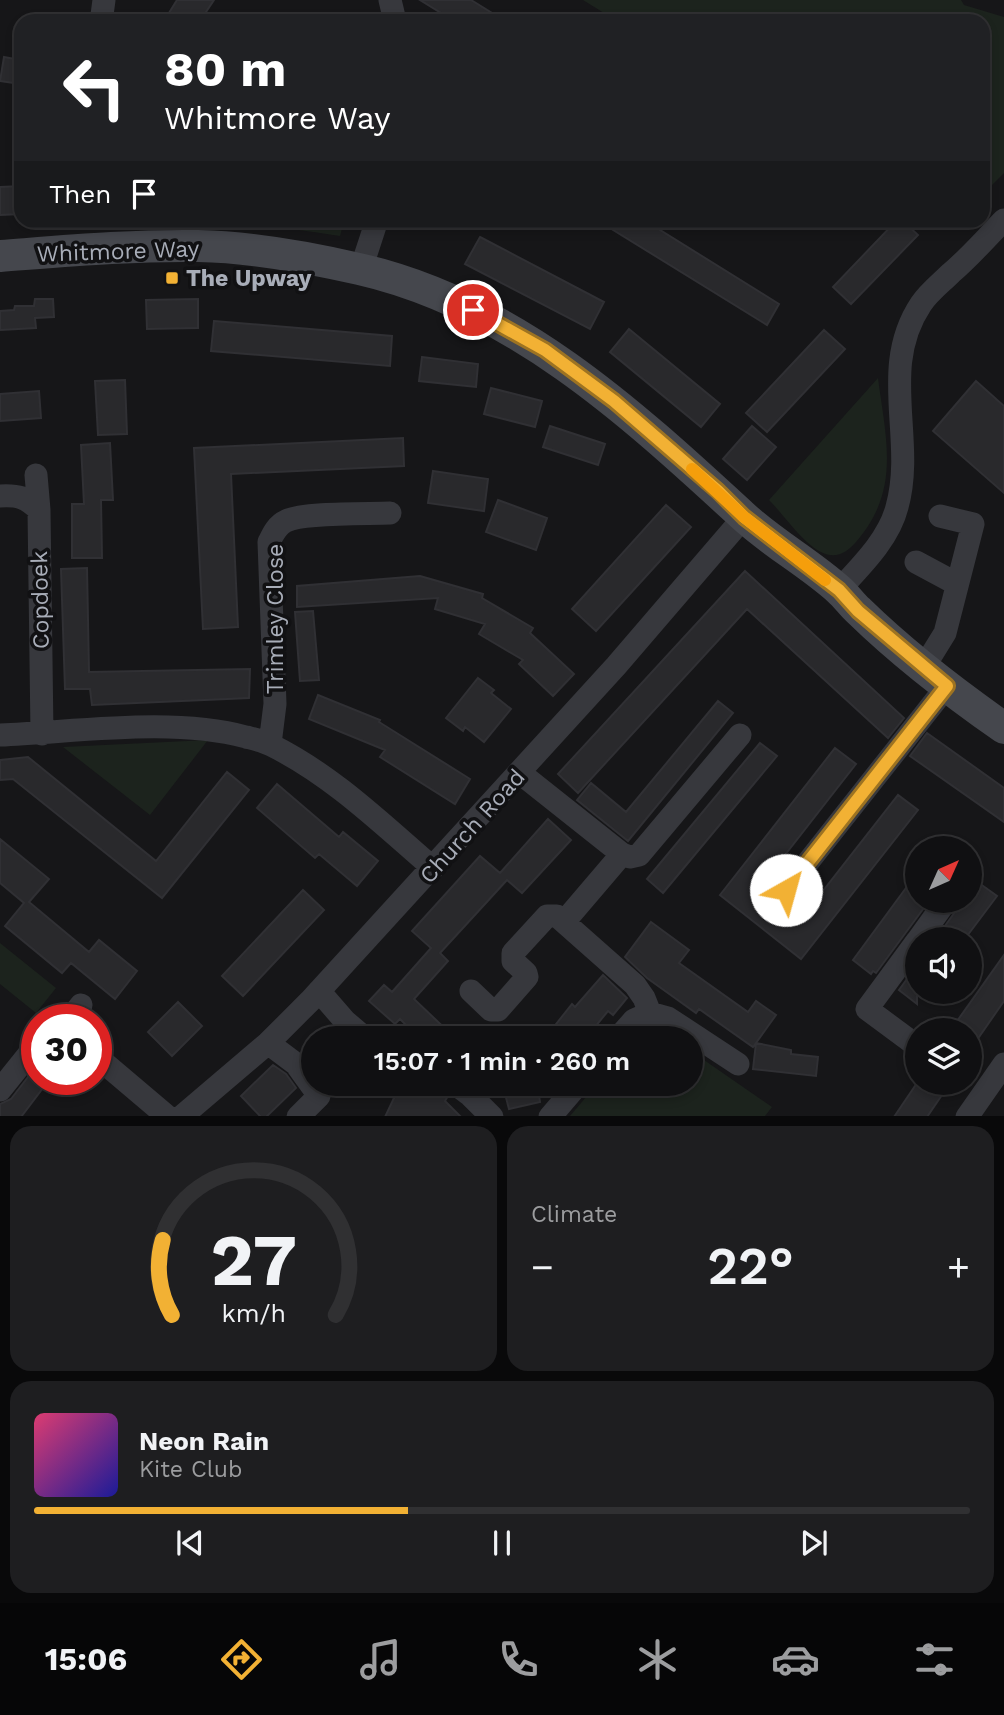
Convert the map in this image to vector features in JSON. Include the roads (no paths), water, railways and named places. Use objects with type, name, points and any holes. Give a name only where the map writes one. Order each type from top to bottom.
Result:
[{"type":"street","points":[[839,590],[876,548],[897,510],[902,485],[903,452],[898,378],[911,324],[921,304],[935,287],[1004,220]]},
{"type":"street","points":[[362,269],[375,228]]},
{"type":"street","name":"Whitmore Way","points":[[0,256],[200,246],[284,254],[362,269],[437,294],[461,305],[545,350],[614,401],[744,517],[839,590],[858,611],[935,676],[1004,728]]},
{"type":"street","name":"Copdoek","points":[[36,475],[39,510],[42,734]]},
{"type":"street","points":[[0,496],[18,495],[28,499],[39,510]]},
{"type":"street","name":"Trimley Close","points":[[270,744],[275,704],[269,542],[285,521],[300,517],[390,513]]},
{"type":"street","points":[[786,890],[935,676],[973,524],[940,516]]},
{"type":"street","name":"Church Road","points":[[181,1116],[268,1043],[319,991],[616,666],[744,517]]},
{"type":"street","points":[[916,562],[957,584]]},
{"type":"street","points":[[0,735],[155,727],[235,734],[270,744],[319,774],[433,867]]},
{"type":"street","points":[[520,772],[622,854],[631,857],[639,855],[740,735]]},
{"type":"street","points":[[564,922],[622,854]]},
{"type":"street","points":[[471,992],[491,1010],[498,1010],[527,977],[526,972],[513,961],[513,953],[547,916],[557,916],[635,985],[645,998],[650,1013]]},
{"type":"street","points":[[905,958],[867,1009],[905,1037]]},
{"type":"street","points":[[319,991],[351,1026]]},
{"type":"street","points":[[629,1026],[634,1020],[650,1013],[668,1018],[738,1064]]},
{"type":"street","points":[[268,1043],[296,1064],[319,1096],[298,1116]]},
{"type":"street","points":[[0,1090],[21,1064]]},
{"type":"street","points":[[982,1083],[1004,1064]]},
{"type":"street","points":[[112,1069],[168,1116]]},
{"type":"street","points":[[967,1116],[973,1095]]},
{"type":"street","points":[[471,1096],[492,1116]]},
{"type":"street","points":[[550,1116],[568,1096]]},
{"type":"place","name":"The Upway","points":[[172,278]]}]
